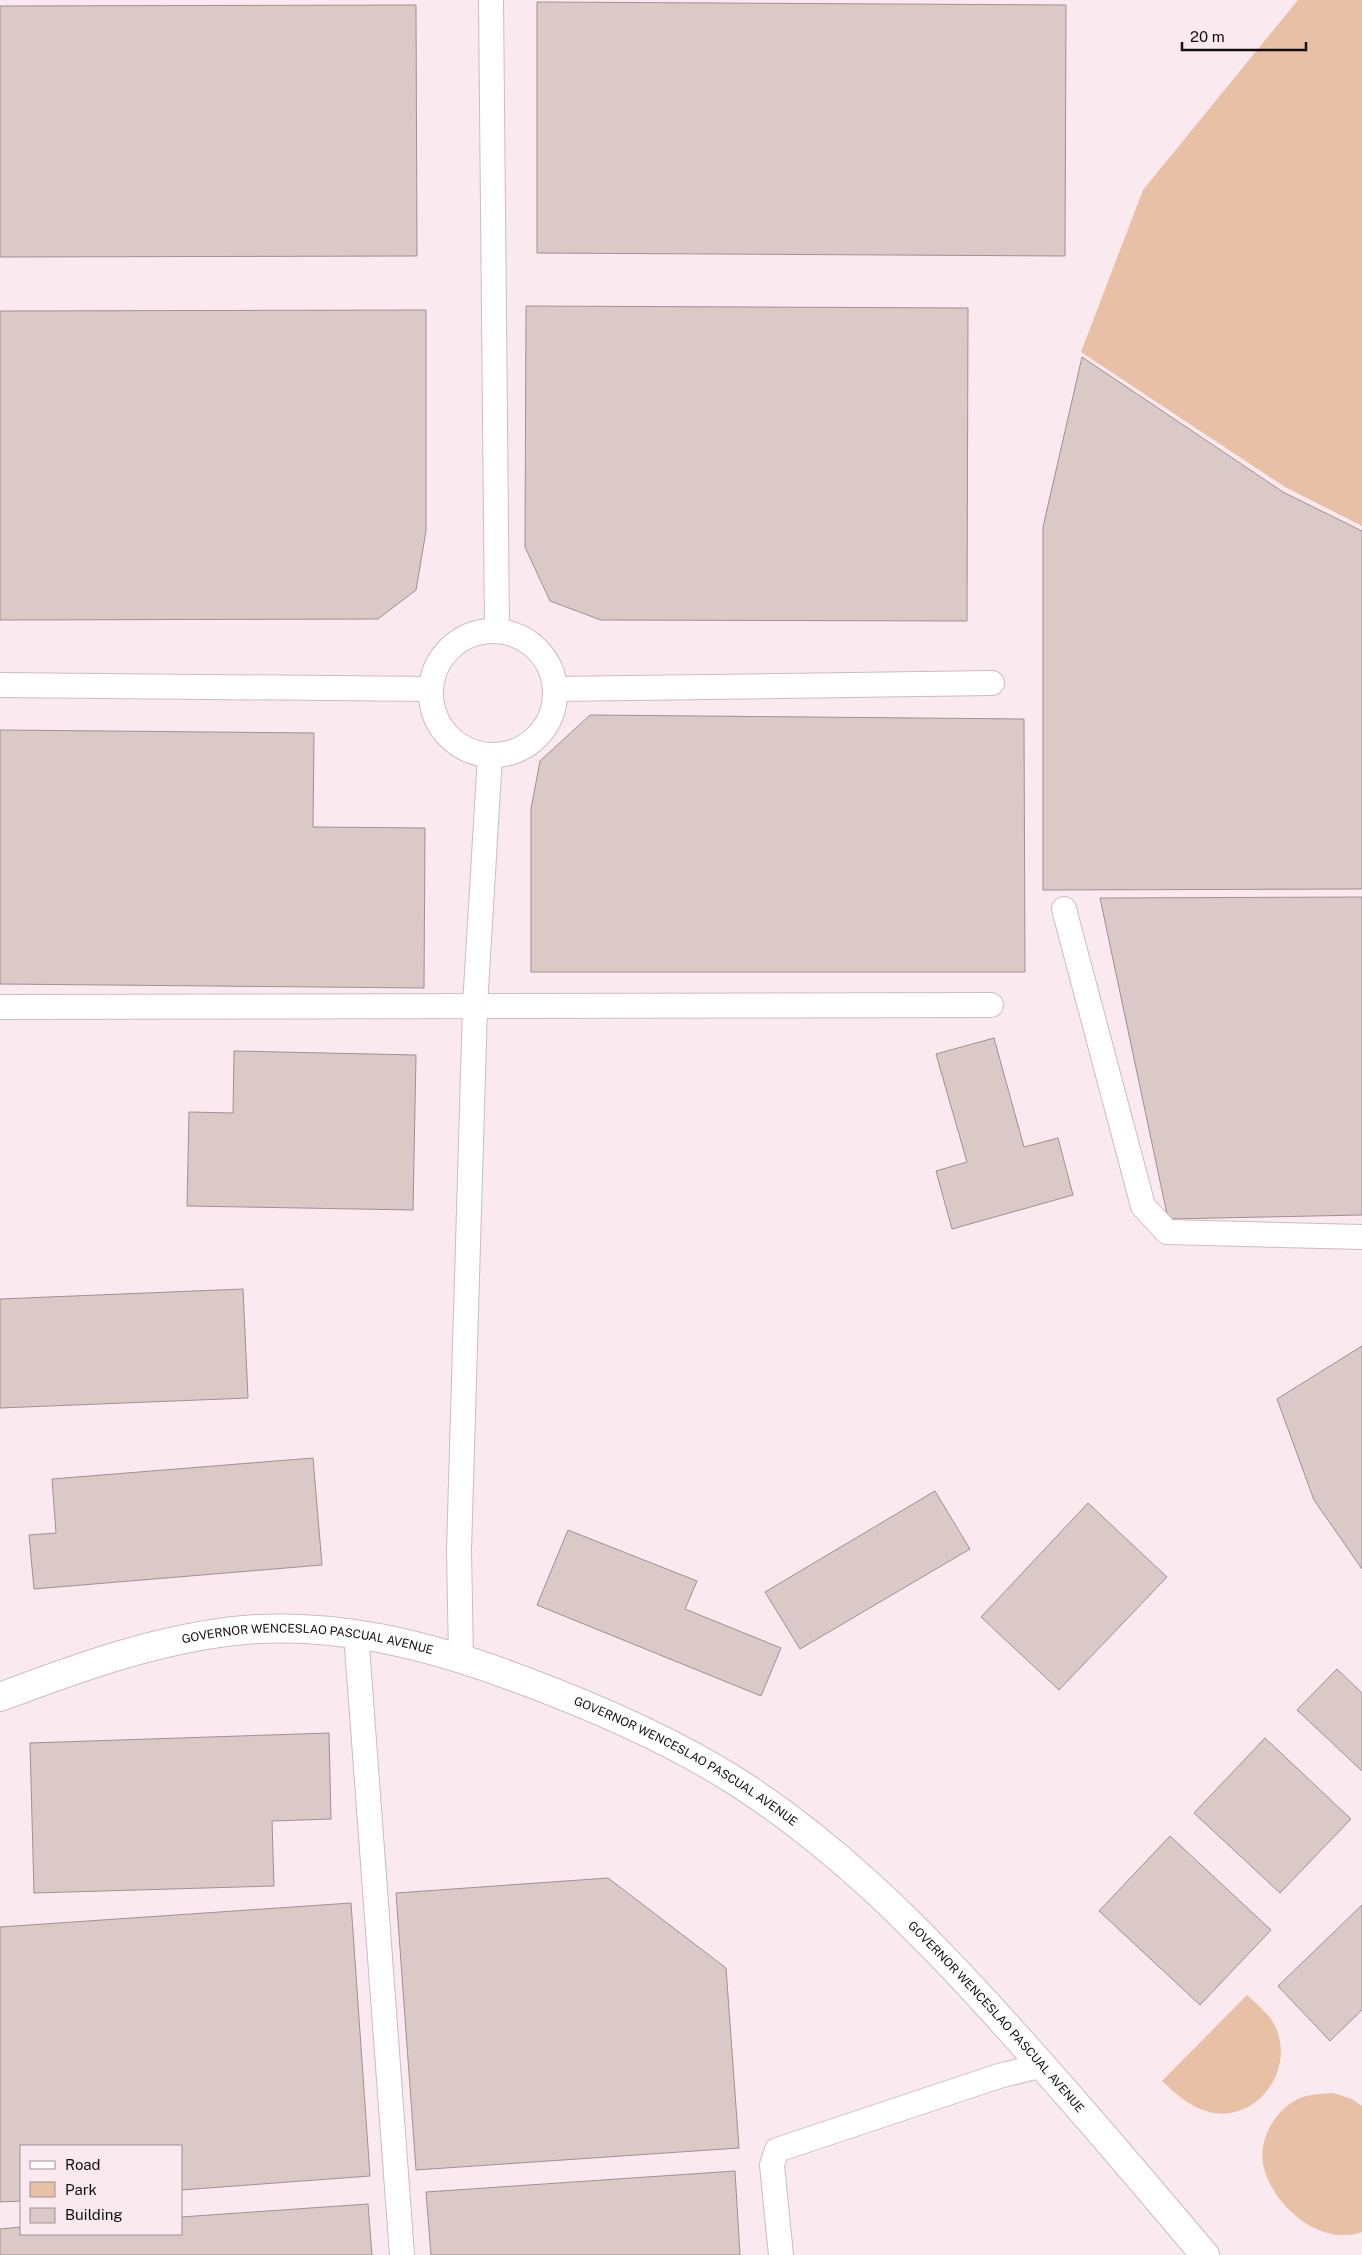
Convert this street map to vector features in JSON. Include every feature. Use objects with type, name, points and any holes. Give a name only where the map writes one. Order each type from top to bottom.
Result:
[{"type":"main road","name":"GOVERNOR WENCESLAO PASCUAL AVENUE","points":[[0,1697],[86,1665],[143,1648],[188,1638],[244,1630],[288,1628],[356,1633],[392,1640],[461,1658],[554,1691],[662,1740],[706,1763],[767,1802],[852,1868],[894,1906],[1043,2064],[1205,2255]]},
{"type":"lane","points":[[491,0],[497,630]]},
{"type":"lane","points":[[497,630],[523,638],[543,654],[554,678],[556,704],[545,730],[523,748],[490,756],[465,749],[440,728],[430,697],[434,670],[448,648],[471,634],[497,630]]},
{"type":"lane","points":[[555,689],[992,683]]},
{"type":"lane","points":[[0,684],[431,689]]},
{"type":"lane","points":[[461,1658],[459,1550],[475,1006],[490,756]]},
{"type":"lane","points":[[1064,909],[1143,1206],[1167,1232],[1362,1237]]},
{"type":"lane","points":[[0,1007],[991,1005]]},
{"type":"lane","points":[[356,1633],[402,2255]]},
{"type":"lane","points":[[781,2255],[772,2166],[777,2150],[999,2076],[1043,2064]]},
{"type":"green space","points":[[1298,0],[1362,0],[1362,526],[1285,487],[1081,352],[1143,190]]},
{"type":"green space","points":[[1247,1995],[1266,2013],[1275,2026],[1280,2043],[1280,2059],[1276,2075],[1268,2090],[1257,2101],[1243,2110],[1226,2114],[1202,2110],[1184,2100],[1162,2081]]},
{"type":"green space","points":[[1333,2093],[1352,2099],[1362,2106],[1362,2232],[1346,2235],[1331,2234],[1316,2229],[1301,2220],[1289,2209],[1269,2183],[1262,2158],[1265,2139],[1280,2112],[1300,2098]]},
{"type":"building","points":[[537,2],[1066,5],[1065,256],[537,253]]},
{"type":"building","points":[[416,5],[417,256],[0,257],[0,6]]},
{"type":"building","points":[[526,306],[968,308],[967,621],[601,620],[550,601],[525,547]]},
{"type":"building","points":[[426,310],[426,531],[416,590],[378,619],[0,620],[0,311]]},
{"type":"building","points":[[1082,357],[1283,492],[1362,531],[1362,889],[1043,890],[1043,527]]},
{"type":"building","points":[[590,715],[1024,719],[1025,972],[531,972],[531,809],[540,761]]},
{"type":"building","points":[[0,730],[314,733],[313,827],[425,828],[424,988],[0,984]]},
{"type":"building","points":[[1362,897],[1362,1215],[1168,1219],[1100,898]]},
{"type":"building","points":[[994,1038],[1024,1147],[1058,1138],[1073,1195],[952,1229],[936,1171],[967,1162],[936,1054]]},
{"type":"building","points":[[234,1051],[416,1055],[413,1210],[187,1206],[189,1112],[233,1113]]},
{"type":"building","points":[[243,1289],[248,1398],[0,1408],[0,1299]]},
{"type":"building","points":[[1362,1346],[1362,1569],[1314,1500],[1277,1399]]},
{"type":"building","points":[[313,1458],[322,1565],[34,1589],[29,1535],[56,1533],[52,1479]]},
{"type":"building","points":[[935,1491],[970,1549],[800,1649],[765,1592]]},
{"type":"building","points":[[1088,1503],[1167,1577],[1059,1690],[981,1617]]},
{"type":"building","points":[[568,1530],[697,1581],[685,1609],[781,1648],[761,1696],[537,1605]]},
{"type":"building","points":[[1337,1669],[1362,1693],[1362,1771],[1297,1710]]},
{"type":"building","points":[[329,1733],[331,1819],[272,1821],[274,1886],[34,1893],[30,1743]]},
{"type":"building","points":[[1265,1738],[1351,1819],[1280,1893],[1194,1813]]},
{"type":"building","points":[[1170,1836],[1271,1930],[1200,2005],[1099,1911]]},
{"type":"building","points":[[608,1878],[726,1968],[739,2148],[416,2170],[396,1893]]},
{"type":"building","points":[[351,1903],[370,2176],[182,2190],[182,2145],[20,2145],[20,2201],[0,2202],[0,1927]]},
{"type":"building","points":[[1362,1905],[1362,2010],[1330,2041],[1278,1986]]},
{"type":"building","points":[[735,2171],[740,2255],[431,2255],[426,2192]]},
{"type":"building","points":[[368,2204],[372,2255],[0,2255],[0,2229],[20,2227],[20,2235],[182,2235],[182,2217]]}]
